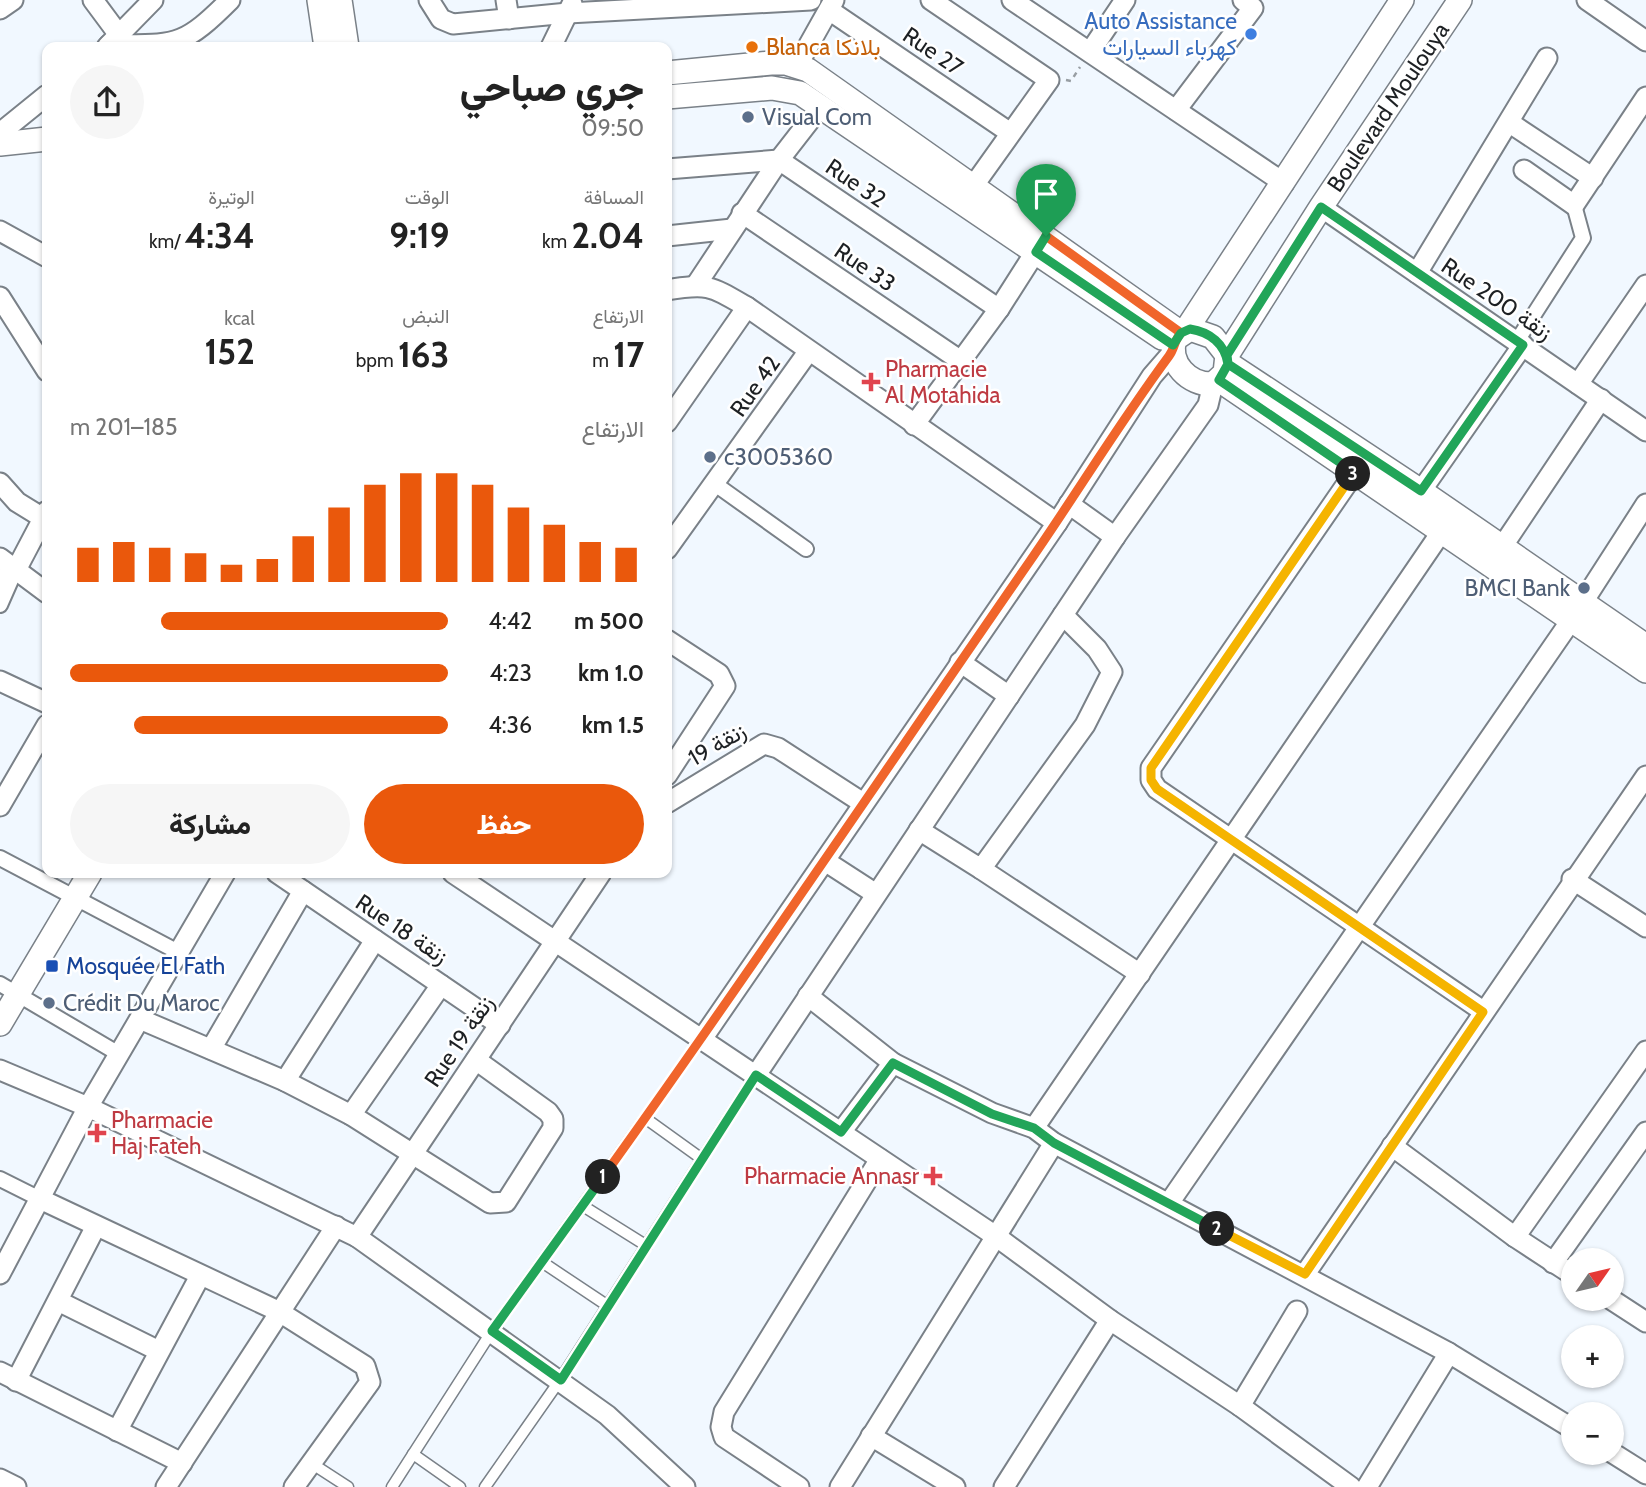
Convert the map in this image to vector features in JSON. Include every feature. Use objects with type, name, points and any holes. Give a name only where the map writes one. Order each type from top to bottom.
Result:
[{"type":"street","points":[[0,9],[13,0]]},
{"type":"street","points":[[93,0],[110,42]]},
{"type":"street","points":[[113,42],[153,0]]},
{"type":"street","points":[[178,42],[189,37],[230,0]]},
{"type":"street","points":[[320,0],[325,42]]},
{"type":"street","points":[[340,0],[346,42]]},
{"type":"street","points":[[429,0],[441,19],[453,24],[508,9],[811,0]]},
{"type":"street","points":[[931,0],[1049,80],[1009,132],[974,186]]},
{"type":"street","points":[[1012,0],[1284,183]]},
{"type":"street","points":[[1090,52],[1125,0]]},
{"type":"street","name":"Boulevard Moulouya","points":[[1178,340],[1284,183],[1402,0]]},
{"type":"street","name":"Boulevard Moulouya","points":[[1222,371],[1321,207],[1460,0]]},
{"type":"street","points":[[1592,1],[1646,41]]},
{"type":"street","points":[[1176,110],[1252,3]]},
{"type":"street","points":[[797,66],[832,5]]},
{"type":"street","name":"Rue 27","points":[[832,5],[1009,132]]},
{"type":"street","points":[[553,42],[571,6]]},
{"type":"street","points":[[1417,273],[1510,124],[1547,58]]},
{"type":"street","points":[[672,73],[771,63],[797,66],[821,78],[974,186],[1041,244]]},
{"type":"street","points":[[672,97],[772,88],[800,93],[1041,244],[1178,340]]},
{"type":"street","points":[[1574,205],[1646,97]]},
{"type":"street","points":[[0,133],[42,99]]},
{"type":"street","points":[[696,285],[779,160],[821,106]]},
{"type":"street","points":[[1510,124],[1593,178]]},
{"type":"street","points":[[0,144],[42,140]]},
{"type":"street","points":[[672,169],[779,160]]},
{"type":"street","name":"Rue 32","points":[[779,160],[999,309]]},
{"type":"street","points":[[1421,491],[1520,343],[1583,238],[1574,205],[1524,170]]},
{"type":"street","name":"Rue 200 زنقة","points":[[1321,207],[1646,431]]},
{"type":"street","points":[[672,235],[737,221]]},
{"type":"street","name":"Rue 33","points":[[737,221],[961,361]]},
{"type":"street","points":[[0,231],[42,254]]},
{"type":"street","points":[[914,425],[999,309],[1041,244]]},
{"type":"street","points":[[672,289],[696,285],[712,286],[747,307],[1056,523]]},
{"type":"street","points":[[1578,384],[1646,285]]},
{"type":"street","points":[[0,298],[42,364]]},
{"type":"street","points":[[672,415],[747,307]]},
{"type":"street","points":[[702,1039],[1069,504],[1178,340],[1200,330],[1213,337],[1222,371],[1208,405],[1115,537],[756,1075]]},
{"type":"street","points":[[1178,340],[1175,364],[1186,374],[1198,381],[1222,371]]},
{"type":"street","name":"Rue 42","points":[[672,542],[808,352]]},
{"type":"street","points":[[1222,371],[1354,472],[1442,531],[1577,611],[1646,646]]},
{"type":"street","points":[[1222,371],[1421,491],[1502,547],[1646,671]]},
{"type":"street","points":[[1502,547],[1601,399]]},
{"type":"street","points":[[1354,472],[1151,768],[1151,780],[1157,789],[1483,1012]]},
{"type":"street","points":[[0,483],[17,502],[42,513]]},
{"type":"street","points":[[715,484],[806,549]]},
{"type":"street","points":[[1069,504],[1115,537]]},
{"type":"street","points":[[1169,1203],[1357,926],[1577,611],[1646,504]]},
{"type":"street","points":[[0,605],[5,569],[42,518]]},
{"type":"street","points":[[1034,1128],[1442,531]]},
{"type":"street","points":[[5,569],[42,590]]},
{"type":"street","points":[[981,869],[1085,725],[1112,672],[1097,649],[1063,615]]},
{"type":"street","points":[[672,643],[719,674],[725,686],[672,767]]},
{"type":"street","points":[[960,662],[1009,696]]},
{"type":"street","points":[[0,681],[42,701]]},
{"type":"street","points":[[3,795],[42,733]]},
{"type":"street","name":"19 زنقة","points":[[672,800],[764,744],[778,748],[863,803]]},
{"type":"street","points":[[1305,1274],[1572,880],[1646,776]]},
{"type":"street","points":[[919,830],[1140,974]]},
{"type":"street","points":[[0,858],[180,953]]},
{"type":"street","points":[[825,861],[876,894]]},
{"type":"street","points":[[0,1024],[9,989],[87,878]]},
{"type":"street","points":[[0,1274],[88,1107],[142,1020],[222,878]]},
{"type":"street","name":"Rue 18 زنقة","points":[[284,878],[499,1025]]},
{"type":"street","points":[[461,878],[997,1237],[1110,1321],[1240,1406],[1351,1487]]},
{"type":"street","name":"Rue 19 زنقة","points":[[357,1237],[598,878]]},
{"type":"street","points":[[1572,880],[1646,927]]},
{"type":"street","points":[[211,1049],[303,891]]},
{"type":"street","points":[[285,1081],[375,940]]},
{"type":"street","points":[[351,1115],[441,985]]},
{"type":"street","points":[[9,989],[119,1054]]},
{"type":"street","points":[[808,996],[893,1063],[992,1114],[1034,1128],[1054,1143],[1305,1274],[1449,1353],[1561,1422]]},
{"type":"street","points":[[142,1020],[285,1081],[351,1115],[490,1203],[506,1202],[554,1128],[553,1119],[548,1112],[476,1060]]},
{"type":"street","points":[[1515,1237],[1646,1051]]},
{"type":"street","points":[[841,1132],[893,1063]]},
{"type":"street","points":[[0,1070],[88,1107],[357,1237],[607,1415],[685,1487]]},
{"type":"street","points":[[1553,1263],[1646,1132]]},
{"type":"street","points":[[840,1487],[1054,1143]]},
{"type":"street","points":[[1392,1146],[1561,1268]]},
{"type":"street","points":[[799,1487],[724,1437],[721,1427],[724,1412],[880,1159]]},
{"type":"street","points":[[0,1179],[278,1311],[365,1366],[370,1374],[370,1381],[294,1487]]},
{"type":"street","points":[[96,1226],[58,1301],[8,1377],[182,1463]]},
{"type":"street","points":[[166,1487],[335,1226]]},
{"type":"street","points":[[117,1431],[200,1276]]},
{"type":"street","points":[[58,1301],[159,1351]]},
{"type":"street","points":[[1624,1308],[1646,1322]]},
{"type":"street","points":[[1240,1406],[1297,1311]]},
{"type":"street","points":[[1004,1487],[1110,1321]]},
{"type":"street","points":[[1367,1487],[1449,1353]]},
{"type":"street","points":[[872,1436],[955,1487]]},
{"type":"street","points":[[1624,1460],[1646,1474]]},
{"type":"street","points":[[0,1479],[16,1487]]},
{"type":"lane","points":[[485,1487],[561,1380],[756,1075]]},
{"type":"lane","points":[[392,1487],[492,1331],[645,1118],[702,1159]]},
{"type":"lane","points":[[583,1206],[647,1246]]},
{"type":"lane","points":[[542,1262],[608,1306]]},
{"type":"lane","points":[[413,1454],[460,1487]]},
{"type":"lane","points":[[311,1463],[348,1487]]},
{"type":"path","points":[[1049,80],[1071,80],[1090,52]]},
{"type":"path","points":[[645,1118],[702,1039]]},
{"type":"place","name":"Auto Assistance كهرباء السيارات","points":[[1251,34]]},
{"type":"place","name":"Blanca بلانكا","points":[[752,47]]},
{"type":"place","name":"Visual Com","points":[[748,117]]},
{"type":"place","name":"Pharmacie Al Motahida","points":[[871,382]]},
{"type":"place","name":"c3005360","points":[[710,457]]},
{"type":"place","name":"BMCI Bank","points":[[1584,588]]},
{"type":"place","name":"Mosquée El Fath","points":[[52,966]]},
{"type":"place","name":"Crédit Du Maroc","points":[[49,1003]]},
{"type":"place","name":"Pharmacie Haj Fateh","points":[[97,1133]]},
{"type":"place","name":"Pharmacie Annasr","points":[[933,1176]]},
{"type":"route","points":[[1046,236],[1036,252],[1173,345],[1175,339],[1181,333],[1190,329],[1200,330],[1213,337],[1223,346],[1228,364],[1421,491],[1523,345],[1321,207],[1227,355],[1228,364],[1219,380],[1354,472],[1151,768],[1151,780],[1157,789],[1483,1012],[1305,1274],[1054,1143],[1034,1128],[992,1114],[953,1091],[893,1063],[841,1132],[756,1075],[561,1380],[492,1331],[702,1039],[825,861],[1069,504],[1152,376],[1171,353],[1175,339],[1181,333],[1046,236]]}]
